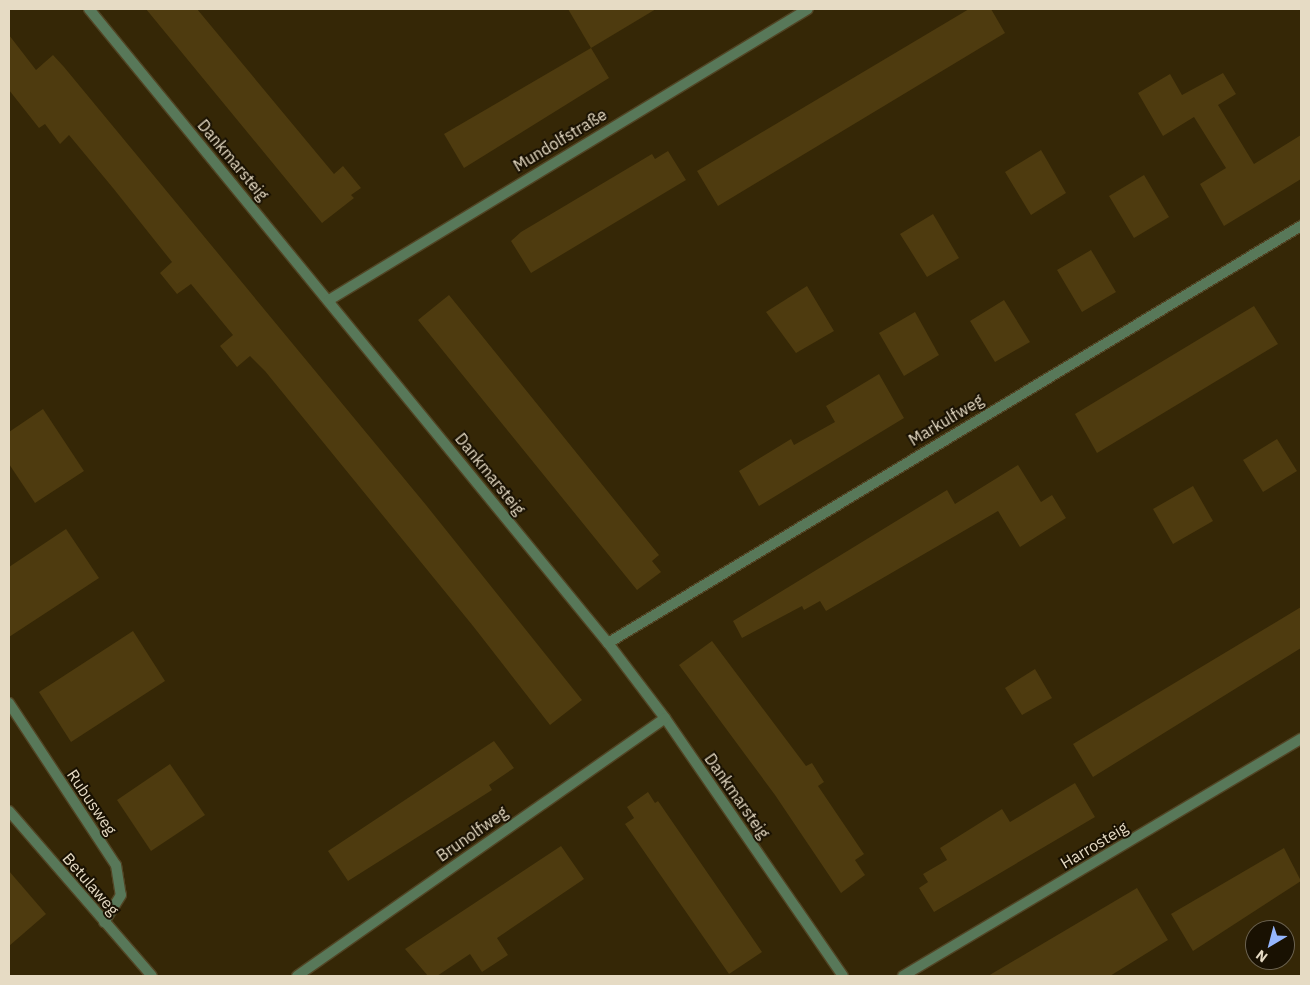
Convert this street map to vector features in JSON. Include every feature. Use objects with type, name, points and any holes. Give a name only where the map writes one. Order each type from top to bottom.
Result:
[{"type":"street","name":"Dankmarsteig","points":[[89,9],[608,643],[665,718],[843,976]]},
{"type":"street","name":"Mundolfstraße","points":[[329,300],[808,9]]},
{"type":"street","name":"Markulfweg","points":[[608,643],[1301,226]]},
{"type":"street","name":"Rubusweg","points":[[9,702],[116,865],[121,895],[104,922]]},
{"type":"street","name":"Brunolfweg","points":[[298,976],[665,718]]},
{"type":"street","name":"Harrosteig","points":[[903,976],[1301,739]]},
{"type":"street","name":"Betulaweg","points":[[9,811],[152,976]]},
{"type":"building","points":[[146,9],[197,9],[334,174],[343,166],[361,188],[351,195],[354,198],[322,223]]},
{"type":"building","points":[[568,9],[656,9],[591,48]]},
{"type":"building","points":[[969,9],[991,9],[1005,33],[718,206],[697,171]]},
{"type":"building","points":[[9,35],[36,70],[53,55],[64,67],[426,505],[582,700],[550,725],[473,626],[265,371],[250,356],[237,367],[220,346],[233,335],[191,284],[177,294],[160,273],[172,262],[113,188],[69,135],[60,144],[45,124],[39,128],[9,90]]},
{"type":"building","points":[[591,48],[609,78],[464,168],[444,134]]},
{"type":"building","points":[[1223,73],[1236,94],[1218,105],[1254,164],[1301,135],[1301,179],[1224,226],[1200,184],[1226,168],[1194,117],[1163,136],[1138,93],[1170,74],[1182,95]]},
{"type":"building","points":[[1041,150],[1066,193],[1031,215],[1005,172]]},
{"type":"building","points":[[668,151],[686,180],[531,273],[511,241],[521,232],[652,154],[655,159]]},
{"type":"building","points":[[1144,175],[1169,217],[1134,238],[1109,196]]},
{"type":"building","points":[[933,214],[959,258],[927,277],[900,234]]},
{"type":"building","points":[[1091,250],[1116,292],[1082,312],[1057,270]]},
{"type":"building","points":[[807,286],[834,331],[796,353],[766,312]]},
{"type":"building","points":[[449,295],[659,555],[652,561],[661,572],[637,590],[418,320]]},
{"type":"building","points":[[1004,300],[1030,342],[995,362],[970,321]]},
{"type":"building","points":[[1254,306],[1278,344],[1097,453],[1075,414]]},
{"type":"building","points":[[915,312],[939,355],[904,376],[879,333]]},
{"type":"building","points":[[879,374],[904,418],[759,506],[739,471],[791,439],[794,445],[835,422],[826,406]]},
{"type":"building","points":[[43,409],[84,471],[35,503],[9,464],[9,432]]},
{"type":"building","points":[[1277,439],[1297,471],[1263,492],[1243,460]]},
{"type":"building","points":[[1018,465],[1041,502],[1052,495],[1066,518],[1020,547],[998,511],[826,611],[820,601],[804,610],[802,606],[742,638],[733,621],[947,490],[955,504]]},
{"type":"building","points":[[1193,486],[1213,521],[1173,544],[1153,509]]},
{"type":"building","points":[[66,529],[99,578],[9,637],[9,567]]},
{"type":"building","points":[[1301,607],[1301,648],[1093,777],[1073,744]]},
{"type":"building","points":[[133,631],[165,681],[71,742],[39,692]]},
{"type":"building","points":[[712,641],[806,766],[812,763],[824,782],[818,786],[864,854],[855,860],[865,875],[841,893],[775,795],[679,665]]},
{"type":"building","points":[[1035,669],[1052,698],[1022,715],[1005,688]]},
{"type":"building","points":[[494,741],[514,768],[489,785],[492,790],[348,881],[328,851]]},
{"type":"building","points":[[170,764],[205,815],[151,851],[117,800]]},
{"type":"building","points":[[1075,783],[1095,817],[934,912],[919,888],[928,882],[923,874],[947,860],[940,848],[1002,809],[1010,822]]},
{"type":"building","points":[[648,792],[655,803],[658,801],[762,952],[729,974],[625,824],[634,818],[627,807]]},
{"type":"building","points":[[561,846],[584,879],[497,938],[508,955],[482,972],[470,954],[437,976],[428,976],[405,949]]},
{"type":"building","points":[[1284,848],[1301,881],[1193,951],[1171,914]]},
{"type":"building","points":[[9,871],[46,914],[9,946]]},
{"type":"building","points":[[1137,888],[1168,940],[1110,976],[988,976]]}]
